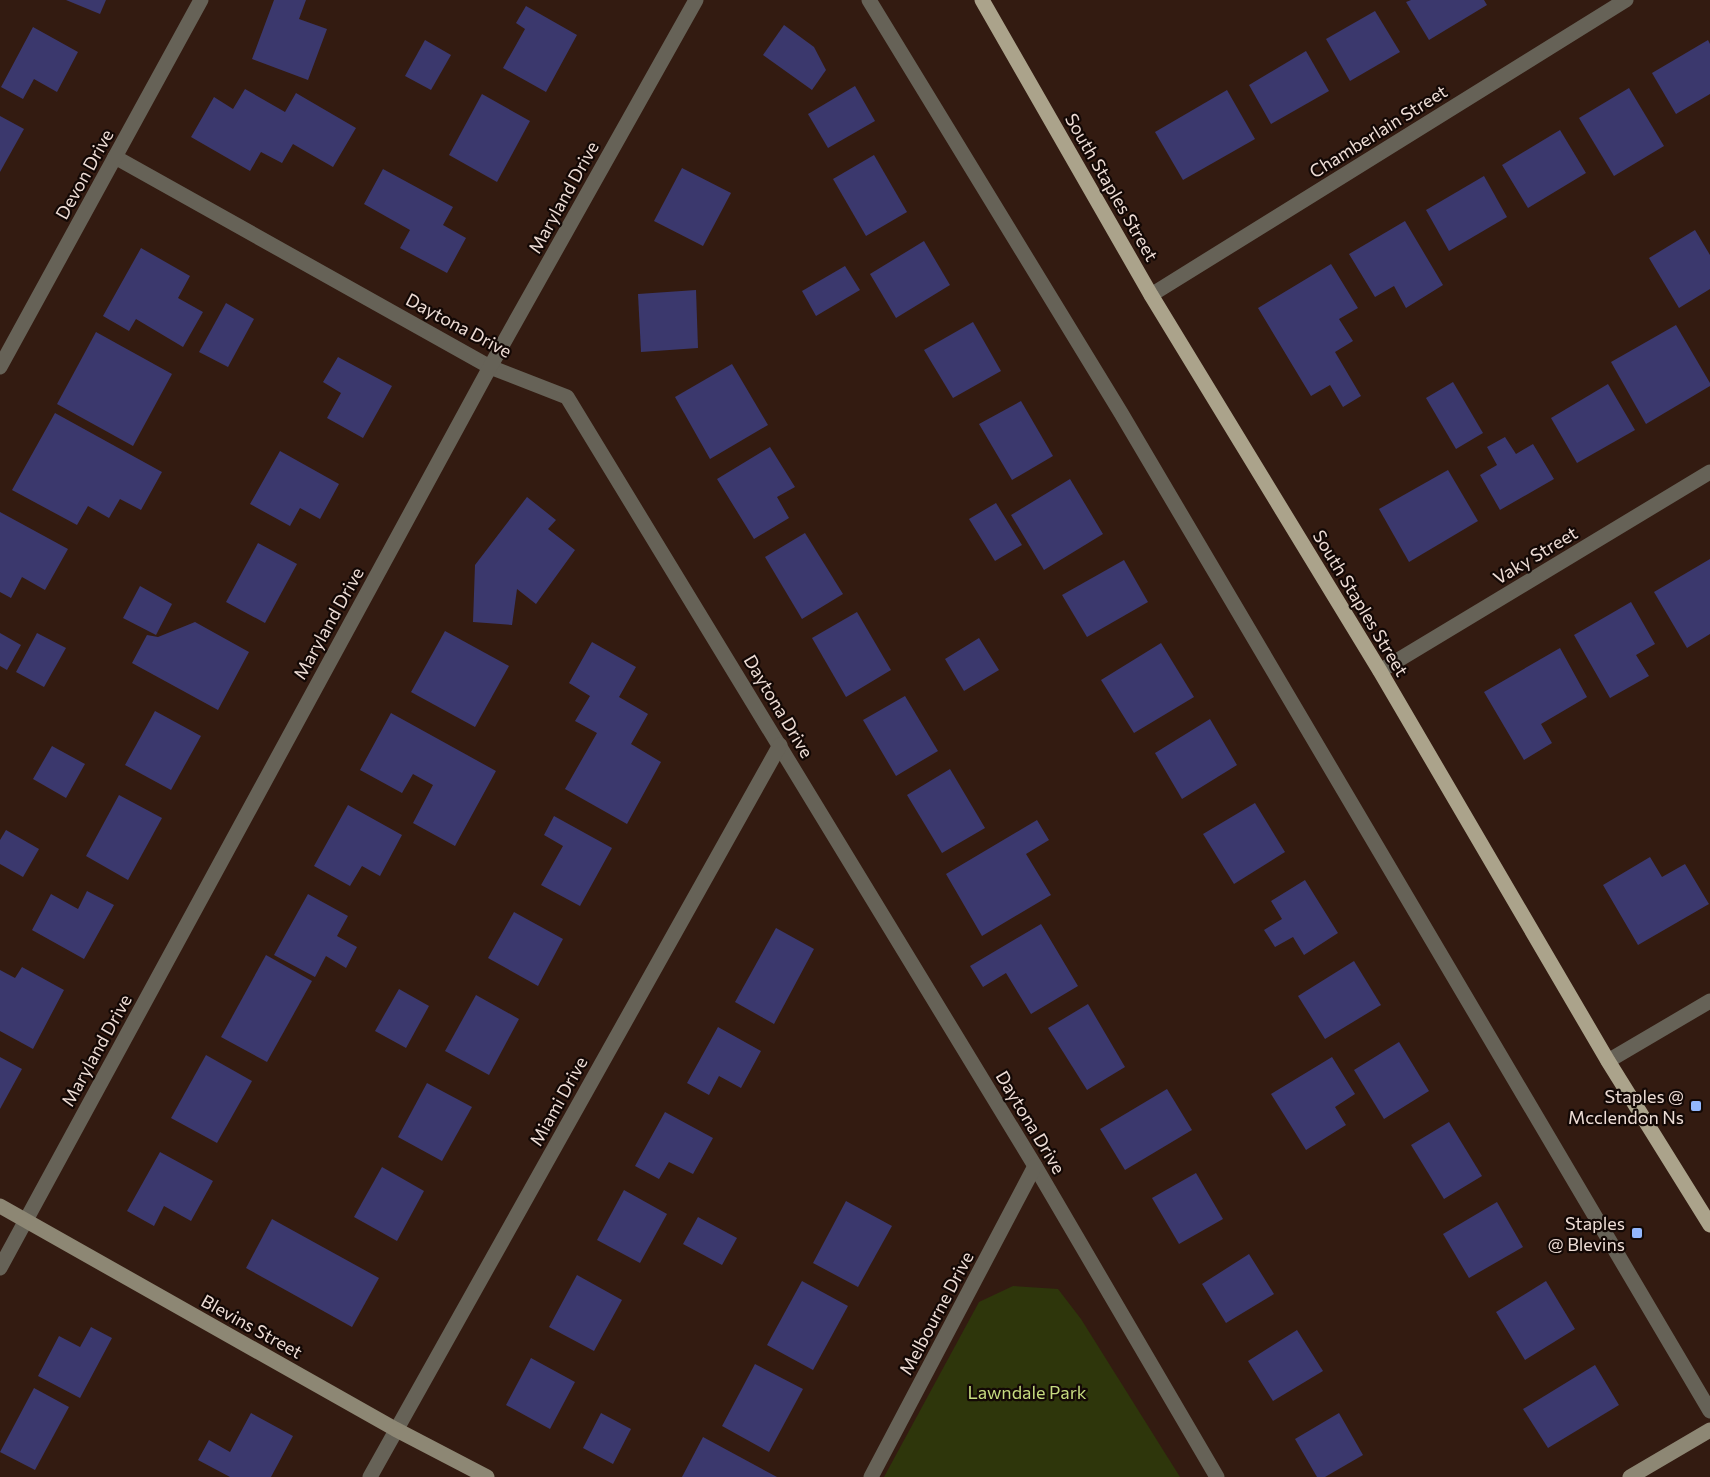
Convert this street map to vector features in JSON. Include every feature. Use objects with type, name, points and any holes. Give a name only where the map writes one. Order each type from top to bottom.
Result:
[{"type":"main road","name":"South Staples Street","points":[[982,0],[1151,295],[1380,671],[1608,1061],[1710,1225]]},
{"type":"street","name":"Devon Drive","points":[[0,367],[201,0]]},
{"type":"street","name":"Maryland Drive","points":[[0,1268],[490,367],[696,0]]},
{"type":"street","points":[[869,0],[1121,413],[1710,1411]]},
{"type":"street","name":"Chamberlain Street","points":[[1151,295],[1626,0]]},
{"type":"street","name":"Daytona Drive","points":[[115,158],[490,367],[567,397],[1035,1166],[1217,1477]]},
{"type":"street","name":"Vaky Street","points":[[1380,671],[1710,472]]},
{"type":"street","name":"Miami Drive","points":[[370,1477],[780,745]]},
{"type":"street","points":[[1608,1061],[1710,1001]]},
{"type":"street","name":"Melbourne Drive","points":[[871,1477],[1035,1166]]},
{"type":"street","name":"Blevins Street","points":[[0,1206],[395,1430],[487,1477]]},
{"type":"street","points":[[1630,1477],[1710,1430]]},
{"type":"green space","name":"Lawndale Park","points":[[1013,1286],[1058,1289],[1081,1319],[1180,1477],[884,1477],[979,1302]]},
{"type":"building","points":[[66,0],[106,0],[100,14]]},
{"type":"building","points":[[274,0],[306,0],[299,19],[327,29],[308,80],[252,59]]},
{"type":"building","points":[[1411,0],[1484,0],[1487,5],[1429,40],[1406,2]]},
{"type":"building","points":[[526,6],[577,35],[546,92],[503,68],[525,29],[516,23]]},
{"type":"building","points":[[1375,11],[1400,52],[1350,81],[1326,39]]},
{"type":"building","points":[[784,25],[814,47],[826,70],[812,90],[763,55]]},
{"type":"building","points":[[33,27],[78,52],[57,92],[34,79],[23,99],[1,87]]},
{"type":"building","points":[[425,40],[451,55],[431,90],[405,76]]},
{"type":"building","points":[[1708,40],[1710,44],[1710,94],[1676,114],[1652,73]]},
{"type":"building","points":[[1306,51],[1329,91],[1271,124],[1249,85]]},
{"type":"building","points":[[855,86],[875,121],[828,148],[808,114]]},
{"type":"building","points":[[1629,88],[1664,146],[1614,176],[1579,118]]},
{"type":"building","points":[[245,89],[285,112],[296,93],[356,128],[333,167],[293,144],[282,163],[261,152],[250,171],[191,137],[214,97],[233,109]]},
{"type":"building","points":[[1227,90],[1255,139],[1183,180],[1155,132]]},
{"type":"building","points":[[482,94],[530,121],[497,182],[449,155]]},
{"type":"building","points":[[0,116],[24,129],[0,172]]},
{"type":"building","points":[[1560,130],[1586,173],[1528,208],[1502,165]]},
{"type":"building","points":[[874,155],[907,212],[866,236],[833,179]]},
{"type":"building","points":[[682,168],[731,193],[703,246],[654,221]]},
{"type":"building","points":[[383,169],[453,207],[443,225],[466,238],[447,273],[400,248],[410,230],[364,204]]},
{"type":"building","points":[[1484,176],[1507,217],[1449,251],[1426,210]]},
{"type":"building","points":[[1405,221],[1443,285],[1406,308],[1394,286],[1375,297],[1349,254]]},
{"type":"building","points":[[1695,230],[1710,255],[1710,289],[1679,308],[1649,258]]},
{"type":"building","points":[[924,241],[950,285],[896,318],[870,274]]},
{"type":"building","points":[[141,248],[190,276],[178,298],[203,312],[183,347],[136,319],[129,331],[103,316]]},
{"type":"building","points":[[1331,264],[1358,308],[1339,319],[1353,341],[1335,352],[1361,396],[1343,407],[1330,385],[1311,396],[1258,308]]},
{"type":"building","points":[[845,266],[860,290],[816,316],[802,291]]},
{"type":"building","points":[[696,290],[698,348],[641,352],[638,294]]},
{"type":"building","points":[[226,303],[254,319],[228,367],[199,352]]},
{"type":"building","points":[[973,322],[1001,371],[953,398],[924,350]]},
{"type":"building","points":[[1676,325],[1710,386],[1646,424],[1611,362]]},
{"type":"building","points":[[96,332],[172,374],[133,446],[57,404]]},
{"type":"building","points":[[338,357],[392,386],[363,438],[327,418],[341,393],[323,382]]},
{"type":"building","points":[[732,364],[768,425],[710,459],[675,397]]},
{"type":"building","points":[[1453,382],[1483,433],[1456,449],[1426,398]]},
{"type":"building","points":[[1608,384],[1635,430],[1577,463],[1551,418]]},
{"type":"building","points":[[1021,401],[1053,456],[1012,480],[979,424]]},
{"type":"building","points":[[55,413],[162,472],[141,510],[120,499],[109,518],[88,506],[77,525],[12,490]]},
{"type":"building","points":[[1505,437],[1516,454],[1533,444],[1554,479],[1500,510],[1480,475],[1497,465],[1487,447]]},
{"type":"building","points":[[770,447],[795,487],[777,497],[789,518],[754,539],[717,479]]},
{"type":"building","points":[[280,451],[339,484],[320,519],[300,508],[290,526],[250,504]]},
{"type":"building","points":[[1448,470],[1478,521],[1409,562],[1379,509]]},
{"type":"building","points":[[1070,479],[1103,534],[1044,570],[1011,515]]},
{"type":"building","points":[[527,497],[556,520],[548,529],[575,550],[536,604],[517,589],[512,625],[473,622],[475,565]]},
{"type":"building","points":[[996,503],[1022,545],[995,561],[969,519]]},
{"type":"building","points":[[0,512],[68,549],[45,590],[22,577],[11,598],[0,592]]},
{"type":"building","points":[[805,533],[843,594],[802,619],[765,557]]},
{"type":"building","points":[[258,543],[297,564],[265,623],[226,602]]},
{"type":"building","points":[[1710,559],[1710,634],[1687,648],[1654,592]]},
{"type":"building","points":[[1124,560],[1148,602],[1087,637],[1062,595]]},
{"type":"building","points":[[140,586],[172,604],[156,635],[123,618]]},
{"type":"building","points":[[1631,602],[1655,644],[1636,655],[1649,676],[1610,698],[1574,635]]},
{"type":"building","points":[[857,612],[891,670],[846,697],[812,638]]},
{"type":"building","points":[[195,622],[249,652],[218,710],[132,663],[147,635],[158,637]]},
{"type":"building","points":[[445,631],[509,666],[475,727],[411,692]]},
{"type":"building","points":[[0,633],[21,645],[7,670],[0,666]]},
{"type":"building","points":[[37,633],[66,648],[44,687],[16,672]]},
{"type":"building","points":[[979,638],[999,670],[964,691],[945,659]]},
{"type":"building","points":[[592,642],[636,667],[619,697],[648,714],[631,744],[661,762],[627,824],[565,789],[597,733],[575,721],[590,696],[569,683]]},
{"type":"building","points":[[1161,643],[1194,697],[1134,733],[1101,680]]},
{"type":"building","points":[[1560,648],[1587,697],[1541,724],[1552,743],[1524,760],[1484,692]]},
{"type":"building","points":[[905,696],[938,751],[896,776],[863,720]]},
{"type":"building","points":[[155,711],[201,736],[171,790],[125,765]]},
{"type":"building","points":[[391,713],[496,771],[455,846],[413,823],[433,785],[413,774],[402,793],[360,770]]},
{"type":"building","points":[[1210,719],[1237,765],[1182,799],[1155,753]]},
{"type":"building","points":[[52,746],[85,764],[66,798],[33,779]]},
{"type":"building","points":[[950,769],[985,828],[942,853],[907,795]]},
{"type":"building","points":[[119,795],[162,818],[128,880],[86,856]]},
{"type":"building","points":[[1255,803],[1285,852],[1234,884],[1203,834]]},
{"type":"building","points":[[348,805],[402,835],[380,876],[362,866],[350,886],[314,866]]},
{"type":"building","points":[[554,816],[612,848],[580,906],[541,885],[563,846],[544,835]]},
{"type":"building","points":[[1037,820],[1049,840],[1026,854],[1051,895],[982,936],[946,874]]},
{"type":"building","points":[[6,830],[39,849],[23,877],[0,864],[0,840]]},
{"type":"building","points":[[1650,857],[1662,877],[1685,864],[1709,904],[1638,945],[1603,885]]},
{"type":"building","points":[[1305,880],[1338,933],[1304,955],[1293,937],[1275,947],[1264,930],[1282,919],[1271,901]]},
{"type":"building","points":[[87,891],[114,905],[84,959],[32,930],[51,894],[78,909]]},
{"type":"building","points":[[308,894],[348,916],[337,936],[357,947],[346,968],[326,956],[315,977],[274,955]]},
{"type":"building","points":[[514,912],[563,939],[538,986],[488,958]]},
{"type":"building","points":[[1041,924],[1078,986],[1031,1014],[1006,973],[983,987],[970,966]]},
{"type":"building","points":[[776,928],[814,949],[774,1024],[735,1002]]},
{"type":"building","points":[[266,955],[312,981],[267,1062],[221,1037]]},
{"type":"building","points":[[1354,961],[1381,1005],[1325,1039],[1298,996]]},
{"type":"building","points":[[22,967],[64,990],[33,1049],[0,1031],[0,970],[15,978]]},
{"type":"building","points":[[399,989],[429,1006],[406,1048],[375,1031]]},
{"type":"building","points":[[476,995],[519,1019],[489,1075],[445,1051]]},
{"type":"building","points":[[1088,1004],[1125,1067],[1087,1090],[1048,1028]]},
{"type":"building","points":[[718,1027],[761,1051],[741,1088],[719,1076],[709,1095],[687,1083]]},
{"type":"building","points":[[1399,1042],[1429,1091],[1384,1119],[1354,1070]]},
{"type":"building","points":[[206,1055],[252,1081],[217,1143],[171,1118]]},
{"type":"building","points":[[0,1057],[22,1069],[0,1109]]},
{"type":"building","points":[[1332,1057],[1355,1094],[1335,1107],[1346,1125],[1306,1150],[1271,1094]]},
{"type":"building","points":[[427,1083],[472,1107],[442,1161],[398,1137]]},
{"type":"building","points":[[1167,1089],[1192,1130],[1125,1170],[1100,1129]]},
{"type":"building","points":[[665,1112],[713,1138],[693,1174],[669,1162],[659,1179],[635,1166]]},
{"type":"building","points":[[1449,1122],[1482,1176],[1444,1199],[1411,1145]]},
{"type":"building","points":[[160,1152],[213,1181],[191,1221],[164,1206],[154,1226],[127,1211]]},
{"type":"building","points":[[382,1167],[424,1191],[397,1241],[354,1217]]},
{"type":"building","points":[[1196,1173],[1223,1219],[1179,1244],[1152,1198]]},
{"type":"building","points":[[624,1190],[667,1214],[640,1263],[597,1240]]},
{"type":"building","points":[[846,1201],[892,1226],[858,1287],[813,1263]]},
{"type":"building","points":[[1497,1202],[1523,1247],[1469,1278],[1443,1234]]},
{"type":"building","points":[[698,1217],[737,1238],[722,1265],[683,1244]]},
{"type":"building","points":[[272,1219],[379,1278],[352,1327],[246,1268]]},
{"type":"building","points":[[1249,1254],[1274,1294],[1226,1323],[1202,1284]]},
{"type":"building","points":[[577,1275],[622,1300],[594,1351],[549,1327]]},
{"type":"building","points":[[802,1281],[848,1306],[813,1370],[767,1345]]},
{"type":"building","points":[[1546,1281],[1575,1329],[1525,1360],[1496,1312]]},
{"type":"building","points":[[91,1327],[112,1338],[80,1398],[38,1376],[59,1336],[80,1347]]},
{"type":"building","points":[[1297,1330],[1323,1371],[1273,1401],[1248,1361]]},
{"type":"building","points":[[531,1358],[575,1382],[550,1429],[506,1405]]},
{"type":"building","points":[[755,1364],[803,1389],[769,1452],[722,1426]]},
{"type":"building","points":[[1595,1365],[1619,1405],[1548,1448],[1523,1409]]},
{"type":"building","points":[[34,1388],[69,1407],[35,1470],[0,1452]]},
{"type":"building","points":[[251,1413],[293,1436],[271,1477],[230,1477],[198,1460],[209,1440],[230,1452]]},
{"type":"building","points":[[601,1413],[631,1429],[613,1464],[583,1448]]},
{"type":"building","points":[[1339,1413],[1363,1455],[1325,1477],[1317,1477],[1295,1439]]},
{"type":"building","points":[[703,1437],[777,1477],[682,1477]]},
{"type":"place","name":"Staples @ Mcclendon Ns","points":[[1696,1106]]},
{"type":"place","name":"Staples @ Blevins","points":[[1637,1233]]}]
